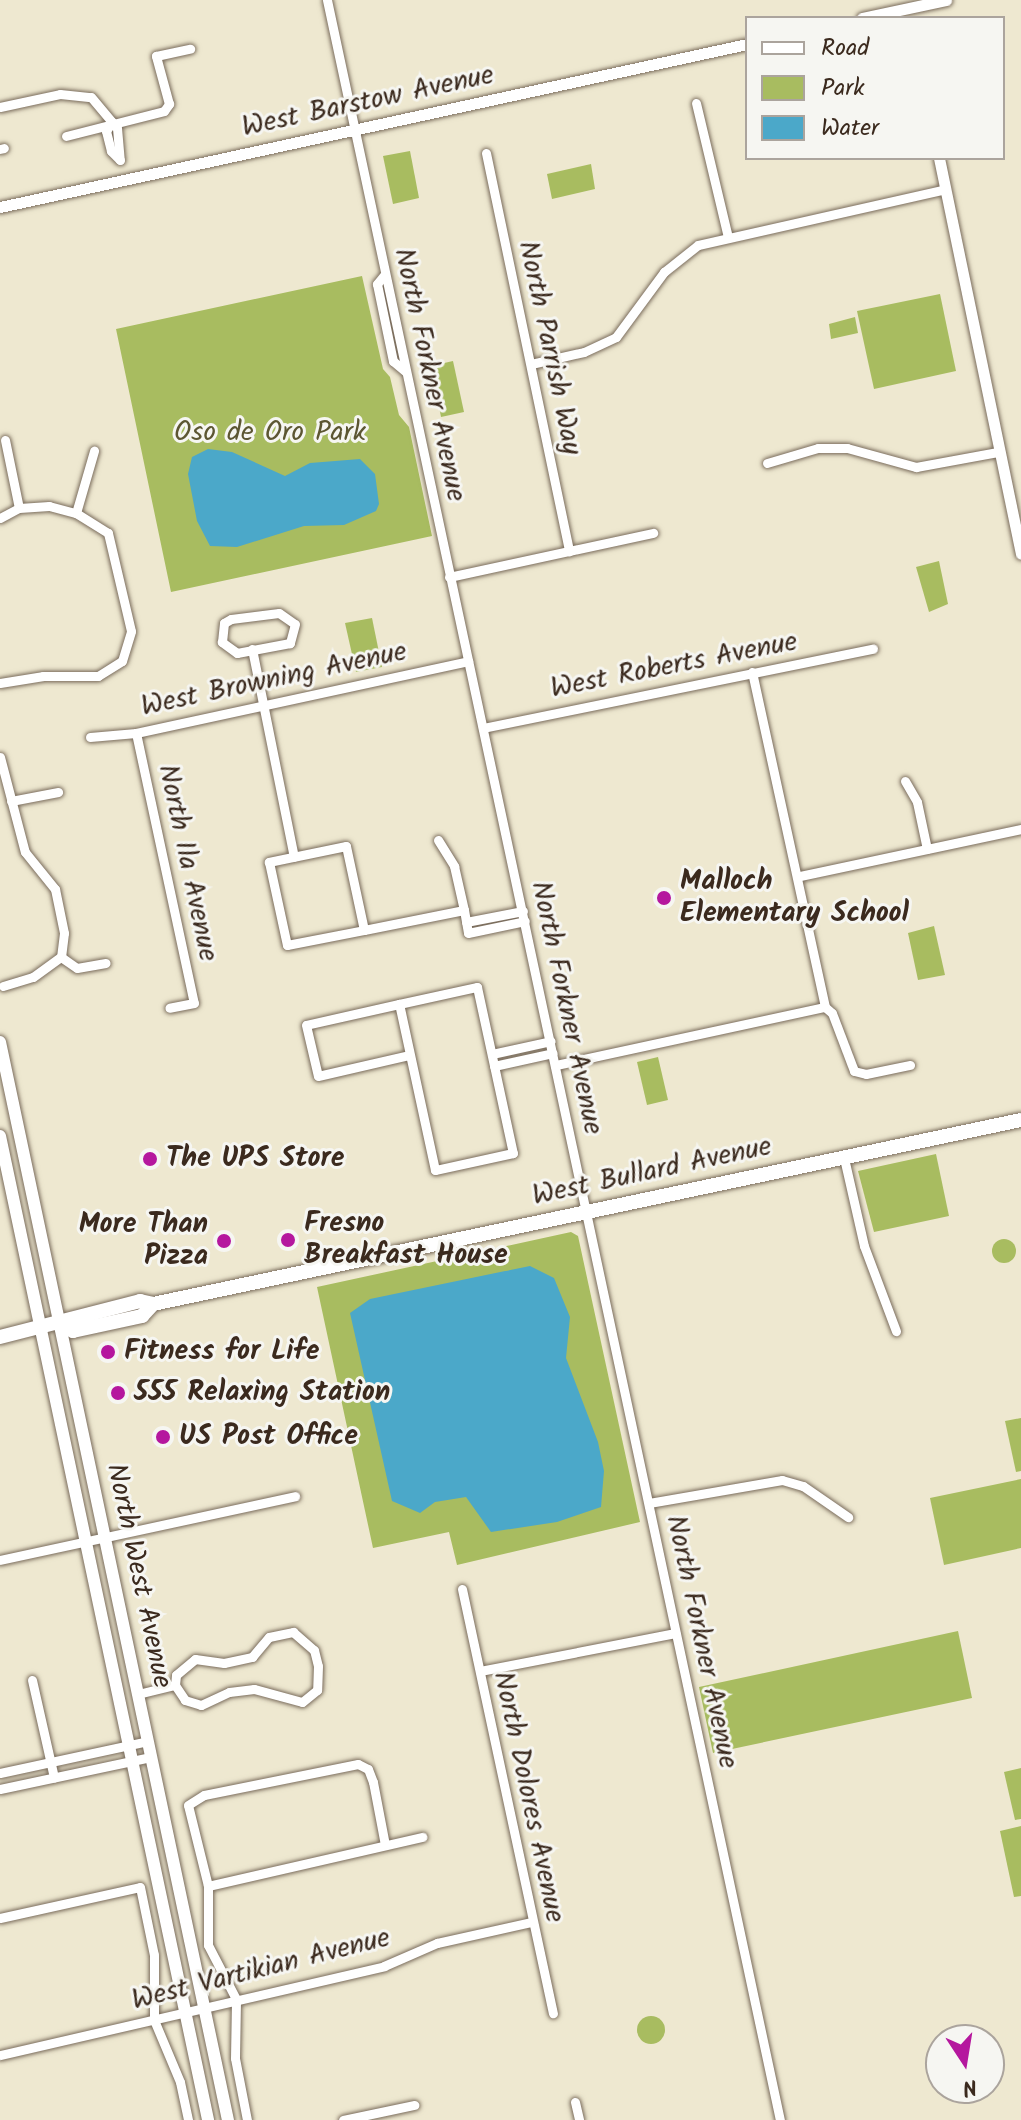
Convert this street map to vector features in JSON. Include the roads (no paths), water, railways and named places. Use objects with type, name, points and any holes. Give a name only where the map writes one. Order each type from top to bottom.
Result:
[{"type":"main road","name":"North West Avenue","points":[[0,1042],[5,1085],[60,1324],[228,2120]]},
{"type":"main road","name":"West Bullard Avenue","points":[[0,1337],[60,1324],[73,1331],[142,1316],[153,1304],[1021,1120]]},
{"type":"main road","name":"North West Avenue","points":[[0,1136],[208,2120]]},
{"type":"street","name":"North Forkner Avenue","points":[[327,0],[780,2120]]},
{"type":"street","points":[[872,16],[946,0]]},
{"type":"street","name":"West Barstow Avenue","points":[[0,207],[745,44]]},
{"type":"street","points":[[66,136],[168,108],[154,59],[190,49]]},
{"type":"street","points":[[0,107],[79,94],[104,106],[112,122]]},
{"type":"street","points":[[696,103],[728,237]]},
{"type":"street","points":[[112,122],[106,131],[120,160],[124,180]]},
{"type":"street","name":"North Parrish Way","points":[[486,153],[569,551]]},
{"type":"street","points":[[939,160],[998,452],[1021,550]]},
{"type":"street","points":[[531,364],[584,352],[616,337],[673,262],[698,245],[946,189]]},
{"type":"street","points":[[5,440],[19,508]]},
{"type":"street","points":[[767,463],[818,448],[847,448],[916,467],[998,452]]},
{"type":"street","points":[[76,513],[94,451]]},
{"type":"street","points":[[0,518],[19,508],[49,506],[76,513],[108,533],[131,631],[122,661],[98,676],[43,676],[0,683]]},
{"type":"street","points":[[449,577],[653,533]]},
{"type":"street","points":[[279,613],[292,618],[296,632],[290,643],[252,649],[237,653],[227,649],[221,637],[224,623],[279,613]]},
{"type":"street","points":[[252,649],[294,857]]},
{"type":"street","name":"West Roberts Avenue","points":[[483,728],[873,649]]},
{"type":"street","name":"West Browning Avenue","points":[[90,737],[136,733],[468,661]]},
{"type":"street","points":[[752,672],[800,876],[825,1007],[854,1071],[866,1074],[910,1065]]},
{"type":"street","name":"North Ila Avenue","points":[[136,733],[194,1003],[169,1008]]},
{"type":"street","points":[[0,757],[25,852],[55,889],[64,933],[61,957],[33,977],[3,986]]},
{"type":"street","points":[[905,781],[917,802],[927,849]]},
{"type":"street","points":[[11,801],[58,792]]},
{"type":"street","points":[[800,876],[1021,829]]},
{"type":"street","points":[[438,840],[454,866],[468,933],[524,916]]},
{"type":"street","points":[[364,930],[346,846],[269,862],[287,945],[364,930],[464,910]]},
{"type":"street","points":[[466,922],[524,916]]},
{"type":"street","points":[[61,957],[77,968],[106,963]]},
{"type":"street","points":[[399,1004],[435,1170],[513,1153],[477,987],[399,1004],[306,1025],[318,1076],[409,1055]]},
{"type":"street","points":[[556,1065],[825,1007]]},
{"type":"street","points":[[492,1054],[551,1041]]},
{"type":"street","points":[[494,1066],[553,1053]]},
{"type":"street","points":[[844,1158],[864,1246],[896,1331]]},
{"type":"street","points":[[649,1503],[782,1480],[803,1486],[848,1517]]},
{"type":"street","points":[[0,1560],[295,1496]]},
{"type":"street","name":"North Dolores Avenue","points":[[462,1589],[531,1922],[553,2013]]},
{"type":"street","points":[[293,1632],[304,1639],[314,1650],[318,1666],[317,1690],[302,1702],[254,1689],[229,1692],[201,1705],[185,1700],[175,1685],[183,1666],[195,1659],[224,1663],[252,1657],[280,1633],[293,1632]]},
{"type":"street","points":[[480,1671],[675,1633]]},
{"type":"street","points":[[32,1680],[54,1778]]},
{"type":"street","points":[[138,1694],[175,1685]]},
{"type":"street","points":[[0,1773],[148,1741]]},
{"type":"street","points":[[0,1789],[151,1757]]},
{"type":"street","points":[[247,2120],[235,2058],[236,1999],[208,1945],[208,1886],[188,1805],[204,1795],[358,1764],[368,1769],[373,1782],[385,1845]]},
{"type":"street","points":[[208,1886],[422,1837]]},
{"type":"street","points":[[0,1918],[140,1887],[154,1955],[154,2020],[180,2082],[188,2120]]},
{"type":"street","name":"West Vartikian Avenue","points":[[0,2055],[384,1966],[437,1943],[531,1922]]},
{"type":"street","points":[[575,2102],[579,2120]]},
{"type":"street","points":[[343,2120],[414,2105]]},
{"type":"water","points":[[208,449],[232,452],[285,476],[310,463],[360,459],[375,474],[379,504],[376,511],[344,525],[304,526],[237,547],[210,546],[197,521],[188,474],[192,457]]},
{"type":"water","points":[[530,1266],[554,1278],[570,1317],[566,1358],[598,1442],[604,1471],[601,1507],[557,1522],[491,1532],[466,1497],[435,1502],[420,1513],[392,1501],[350,1313],[370,1299]]},
{"type":"place","name":"Malloch Elementary School","points":[[664,898]]},
{"type":"place","name":"The UPS Store","points":[[150,1159]]},
{"type":"place","name":"Fresno Breakfast House","points":[[288,1240]]},
{"type":"place","name":"More Than Pizza","points":[[224,1241]]},
{"type":"place","name":"Fitness for Life","points":[[108,1352]]},
{"type":"place","name":"555 Relaxing Station","points":[[118,1393]]},
{"type":"place","name":"US Post Office","points":[[163,1437]]},
{"type":"park label","name":"Oso de Oro Park","points":[[270,433]]}]
